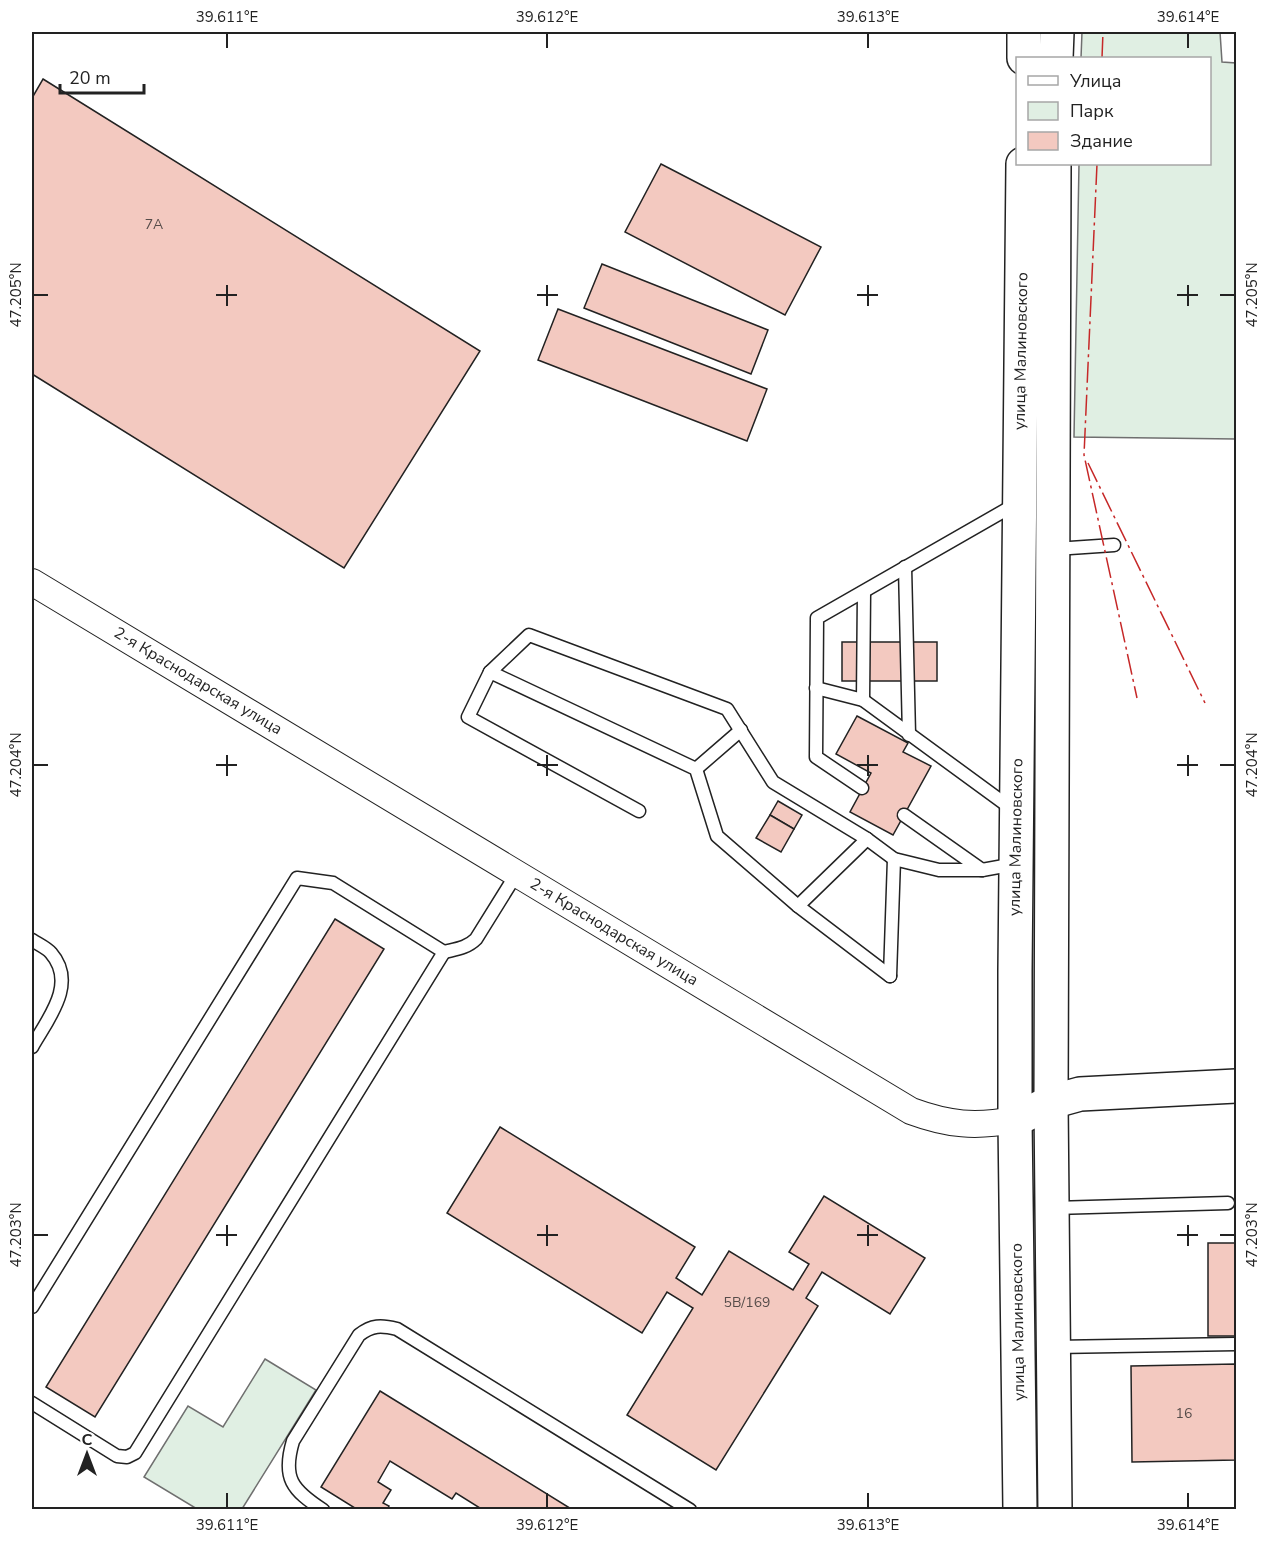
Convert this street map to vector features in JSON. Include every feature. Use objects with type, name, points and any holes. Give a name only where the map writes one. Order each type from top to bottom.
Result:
[{"type":"main road","points":[[1024,32],[1024,57]]},
{"type":"main road","points":[[1056,57],[1057,32]]},
{"type":"main road","name":"улица Малиновского","points":[[1020,1509],[1015,1120],[1023,165]]},
{"type":"main road","name":"улица Малиновского","points":[[1054,165],[1051,1102],[1055,1509]]},
{"type":"main road","name":"2-я Краснодарская улица","points":[[1015,1120],[1051,1102],[1080,1094],[1236,1086]]},
{"type":"street","name":"2-я Краснодарская улица","points":[[32,582],[911,1111],[935,1120],[960,1125],[988,1125],[1015,1120]]},
{"type":"lane","points":[[862,788],[816,757],[817,618],[1020,501]]},
{"type":"lane","points":[[1053,549],[1114,545]]},
{"type":"lane","points":[[905,567],[909,735]]},
{"type":"lane","points":[[863,700],[864,592]]},
{"type":"lane","points":[[639,811],[468,717],[490,672],[529,635],[727,709],[773,782],[867,839],[894,859],[939,870],[982,870],[1016,863]]},
{"type":"lane","points":[[490,672],[696,769],[717,836],[798,906],[890,976],[894,859]]},
{"type":"lane","points":[[816,688],[863,700],[1016,812]]},
{"type":"lane","points":[[696,769],[741,730]]},
{"type":"lane","points":[[904,815],[982,870]]},
{"type":"lane","points":[[798,906],[867,839]]},
{"type":"lane","points":[[32,1308],[297,878],[333,883],[444,952],[463,948],[476,939],[516,873]]},
{"type":"lane","points":[[32,940],[51,952],[62,971],[61,996],[32,1047]]},
{"type":"lane","points":[[32,1403],[117,1456],[127,1457],[135,1453],[444,952]]},
{"type":"lane","points":[[1053,1208],[1228,1203]]},
{"type":"lane","points":[[323,1509],[306,1499],[294,1487],[288,1474],[288,1457],[293,1442],[359,1335],[369,1327],[382,1325],[397,1329],[690,1509]]},
{"type":"lane","points":[[1054,1347],[1236,1344]]},
{"type":"green space","points":[[1082,32],[1220,32],[1222,62],[1236,63],[1236,439],[1074,437],[1079,165],[1211,165],[1211,57],[1081,57]]},
{"type":"green space","points":[[265,1359],[316,1390],[242,1509],[197,1509],[144,1477],[188,1406],[223,1427]]},
{"type":"building","points":[[43,79],[480,351],[344,568],[32,374],[32,98]]},
{"type":"building","points":[[661,164],[821,247],[785,315],[625,232]]},
{"type":"building","points":[[602,264],[768,330],[751,374],[584,308]]},
{"type":"building","points":[[558,309],[767,389],[747,441],[538,360]]},
{"type":"building","points":[[842,642],[937,642],[937,681],[842,681]]},
{"type":"building","points":[[857,716],[908,743],[903,752],[931,766],[893,835],[850,812],[871,773],[836,754]]},
{"type":"building","points":[[778,801],[802,815],[794,829],[770,815]]},
{"type":"building","points":[[770,815],[794,829],[781,852],[756,838]]},
{"type":"building","points":[[335,919],[384,949],[95,1417],[46,1387]]},
{"type":"building","points":[[500,1127],[695,1247],[676,1278],[702,1295],[729,1251],[793,1290],[809,1264],[789,1252],[824,1196],[925,1258],[890,1314],[822,1272],[806,1298],[818,1306],[716,1470],[627,1415],[693,1308],[667,1292],[642,1333],[447,1213]]},
{"type":"building","points":[[1208,1243],[1236,1243],[1236,1336],[1208,1336]]},
{"type":"building","points":[[1236,1364],[1236,1460],[1132,1462],[1131,1366]]},
{"type":"building","points":[[380,1391],[573,1510],[483,1510],[456,1493],[452,1499],[390,1461],[378,1482],[391,1490],[383,1503],[389,1506],[387,1510],[358,1510],[321,1487]]},
{"type":"power","points":[[1102,57],[1103,32]]},
{"type":"power","points":[[1097,165],[1084,455],[1137,698]]},
{"type":"power","points":[[1088,463],[1205,703]]}]
